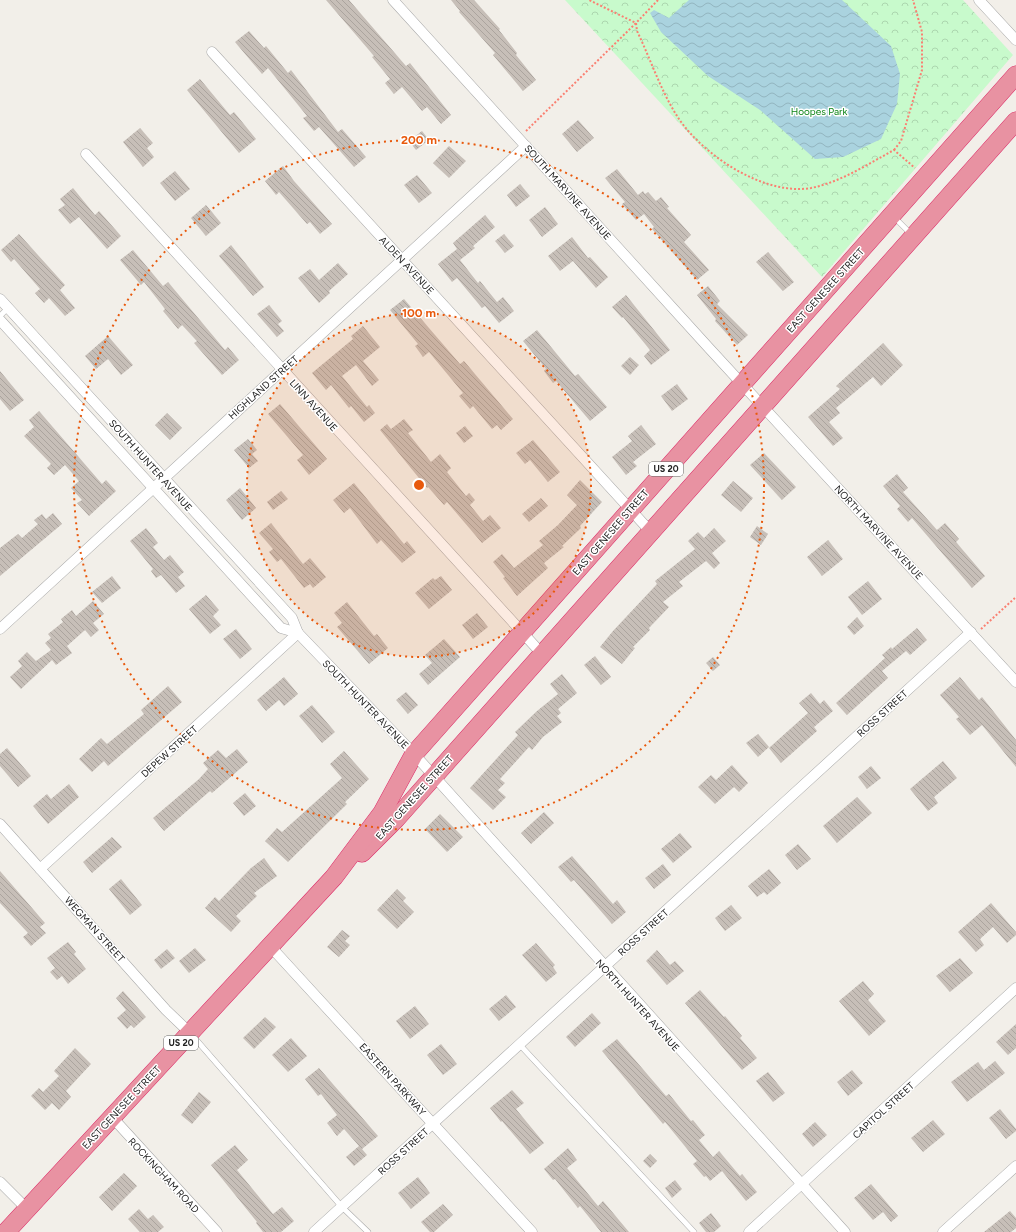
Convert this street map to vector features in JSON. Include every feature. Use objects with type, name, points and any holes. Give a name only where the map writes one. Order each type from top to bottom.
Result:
[{"type":"highway","name":"EAST GENESEE STREET","points":[[334,877],[382,813],[414,754],[1016,75]]},
{"type":"highway","name":"EAST GENESEE STREET","points":[[6,1232],[334,877],[383,833],[1016,121]]},
{"type":"street","name":"SOUTH MARVINE AVENUE","points":[[394,0],[742,383]]},
{"type":"street","points":[[979,0],[1016,40]]},
{"type":"street","name":"ALDEN AVENUE","points":[[212,52],[650,531]]},
{"type":"street","name":"HIGHLAND STREET","points":[[0,629],[526,146]]},
{"type":"street","name":"LINN AVENUE","points":[[86,154],[542,654]]},
{"type":"street","name":"SOUTH HUNTER AVENUE","points":[[0,300],[163,479],[261,583],[292,618],[298,634],[414,754],[433,776]]},
{"type":"street","name":"SOUTH HUNTER AVENUE","points":[[0,320],[281,628],[298,634]]},
{"type":"street","name":"NORTH MARVINE AVENUE","points":[[742,383],[1016,682]]},
{"type":"street","name":"DEPEW STREET","points":[[40,869],[298,634]]},
{"type":"street","name":"ROSS STREET","points":[[314,1232],[972,634]]},
{"type":"street","name":"NORTH HUNTER AVENUE","points":[[433,776],[845,1232]]},
{"type":"street","name":"WEGMAN STREET","points":[[0,824],[166,1010],[190,1033]]},
{"type":"street","name":"EASTERN PARKWAY","points":[[270,946],[532,1232]]},
{"type":"street","name":"CAPITOL STREET","points":[[749,1232],[1016,988]]},
{"type":"street","name":"ROCKINGHAM ROAD","points":[[112,1117],[217,1232]]},
{"type":"street","points":[[943,1232],[1016,1166]]},
{"type":"street","points":[[0,1182],[27,1209]]},
{"type":"lane","points":[[891,215],[914,236]]},
{"type":"lane","points":[[0,316],[8,308]]},
{"type":"lane","points":[[53,378],[63,368]]},
{"type":"lane","points":[[79,406],[89,397]]},
{"type":"lane","points":[[110,440],[120,431]]},
{"type":"lane","points":[[216,557],[227,547]]},
{"type":"lane","points":[[250,594],[261,583]]},
{"type":"lane","points":[[190,1033],[342,1207],[368,1232]]},
{"type":"lane","points":[[520,1045],[694,1232]]},
{"type":"path","points":[[589,0],[636,23]]},
{"type":"path","points":[[519,138],[658,0]]},
{"type":"path","points":[[636,23],[637,31],[649,60],[679,119],[710,151],[749,176],[786,188],[812,188],[839,180],[894,150],[901,141],[922,70],[922,32],[918,12],[913,0]]},
{"type":"path","points":[[894,150],[919,172]]},
{"type":"path","points":[[972,634],[1016,597]]},
{"type":"green space","name":"Hoopes Park","points":[[565,0],[963,0],[1013,55],[822,277]]},
{"type":"water","points":[[689,0],[842,0],[891,46],[900,74],[897,104],[881,139],[843,157],[815,159],[760,110],[708,76],[661,32],[650,13],[654,10],[669,18]]},
{"type":"building","points":[[326,0],[349,0],[406,66],[410,63],[451,115],[441,124],[427,107],[422,111],[402,87],[394,94],[385,83],[390,79],[372,57],[374,56]]},
{"type":"building","points":[[451,0],[474,0],[500,29],[499,30],[517,53],[516,55],[536,80],[523,91],[493,55],[495,53],[459,12],[460,11]]},
{"type":"building","points":[[249,31],[264,48],[266,46],[288,73],[291,70],[338,132],[342,129],[366,157],[354,167],[319,127],[314,131],[303,118],[307,116],[268,68],[262,74],[235,42]]},
{"type":"building","points":[[200,79],[230,115],[234,112],[256,139],[239,153],[187,90]]},
{"type":"building","points":[[578,120],[594,138],[577,152],[562,134]]},
{"type":"building","points":[[140,128],[153,143],[147,148],[154,157],[143,167],[123,142]]},
{"type":"building","points":[[422,131],[429,140],[416,150],[409,141]]},
{"type":"building","points":[[449,146],[466,161],[449,178],[433,163]]},
{"type":"building","points":[[283,166],[294,181],[332,224],[320,234],[310,222],[307,224],[279,192],[276,195],[265,181]]},
{"type":"building","points":[[617,169],[638,195],[643,191],[645,194],[648,192],[656,201],[661,197],[669,207],[667,208],[691,235],[684,242],[709,270],[697,280],[652,229],[654,227],[644,214],[636,220],[622,204],[625,202],[605,178]]},
{"type":"building","points":[[175,171],[190,189],[175,201],[160,183]]},
{"type":"building","points":[[417,175],[432,193],[419,203],[404,185]]},
{"type":"building","points":[[520,184],[530,196],[516,207],[507,195]]},
{"type":"building","points":[[73,188],[95,215],[99,211],[121,236],[107,249],[79,217],[70,224],[58,210],[65,205],[60,199]]},
{"type":"building","points":[[206,205],[221,223],[206,236],[191,218]]},
{"type":"building","points":[[545,207],[558,224],[542,237],[529,220]]},
{"type":"building","points":[[485,215],[495,227],[473,246],[475,248],[460,260],[478,283],[480,281],[497,302],[503,297],[514,311],[499,323],[485,306],[482,308],[457,278],[452,282],[438,264],[457,249],[453,243]]},
{"type":"building","points":[[19,234],[65,285],[60,290],[75,308],[65,316],[49,298],[44,303],[35,293],[40,289],[14,259],[11,262],[1,250]]},
{"type":"building","points":[[504,234],[514,246],[505,253],[495,241]]},
{"type":"building","points":[[572,237],[588,258],[590,257],[608,277],[596,288],[573,261],[560,271],[548,256]]},
{"type":"building","points":[[231,245],[264,287],[253,296],[219,256]]},
{"type":"building","points":[[133,250],[163,286],[168,282],[225,350],[228,347],[239,360],[222,375],[194,343],[197,341],[182,325],[178,329],[163,311],[165,309],[144,282],[141,285],[120,260]]},
{"type":"building","points":[[768,252],[794,282],[783,291],[756,262]]},
{"type":"building","points":[[338,263],[348,274],[329,291],[330,293],[319,303],[298,278],[310,269],[319,280]]},
{"type":"building","points":[[708,286],[720,301],[717,304],[748,335],[737,345],[715,321],[716,319],[697,295]]},
{"type":"building","points":[[626,295],[670,350],[651,365],[644,356],[650,350],[623,317],[622,318],[612,307]]},
{"type":"building","points":[[404,299],[460,364],[464,361],[513,419],[501,430],[497,425],[492,429],[473,406],[470,409],[459,396],[463,393],[429,352],[423,357],[415,346],[418,344],[390,310]]},
{"type":"building","points":[[269,305],[282,321],[278,324],[284,331],[277,337],[257,314]]},
{"type":"building","points":[[363,326],[380,347],[363,361],[379,380],[372,386],[356,365],[342,376],[367,407],[369,405],[375,413],[364,422],[351,406],[349,408],[331,385],[326,390],[312,373],[353,339],[351,336]]},
{"type":"building","points":[[537,330],[575,376],[578,374],[607,407],[590,421],[556,381],[553,383],[544,371],[546,369],[523,341]]},
{"type":"building","points":[[108,336],[133,365],[121,375],[108,359],[96,369],[85,356]]},
{"type":"building","points":[[883,343],[903,365],[881,386],[873,377],[836,408],[840,413],[829,422],[843,438],[833,446],[808,417],[840,389],[836,386]]},
{"type":"building","points":[[630,357],[639,365],[630,375],[621,366]]},
{"type":"building","points":[[0,371],[24,400],[10,411],[0,399]]},
{"type":"building","points":[[677,384],[688,399],[672,411],[661,396]]},
{"type":"building","points":[[280,404],[327,459],[309,475],[297,460],[303,455],[268,414]]},
{"type":"building","points":[[39,411],[102,484],[106,480],[116,491],[89,516],[77,503],[82,500],[71,488],[79,481],[65,465],[54,475],[47,468],[51,464],[24,436],[34,427],[29,420]]},
{"type":"building","points":[[167,413],[182,428],[170,440],[155,425]]},
{"type":"building","points":[[404,419],[413,430],[408,433],[431,462],[440,454],[451,468],[447,472],[466,496],[469,493],[475,500],[470,505],[483,521],[490,515],[501,528],[482,543],[447,502],[444,505],[428,487],[427,488],[380,430],[387,424],[391,429]]},
{"type":"building","points":[[641,425],[656,444],[633,462],[637,466],[626,475],[612,457],[632,441],[628,436]]},
{"type":"building","points":[[465,426],[473,436],[464,443],[456,433]]},
{"type":"building","points":[[248,439],[257,450],[252,454],[258,461],[249,468],[234,450]]},
{"type":"building","points":[[533,440],[560,472],[548,482],[530,460],[525,464],[516,453]]},
{"type":"building","points":[[764,453],[796,487],[782,500],[750,465]]},
{"type":"building","points":[[897,474],[908,488],[903,492],[937,530],[945,523],[959,539],[956,542],[985,576],[972,588],[912,518],[908,522],[897,509],[900,506],[883,486]]},
{"type":"building","points":[[580,480],[602,502],[580,526],[581,528],[562,546],[564,547],[544,563],[548,568],[517,596],[493,562],[502,554],[514,568],[543,545],[539,541],[558,525],[577,505],[567,495]]},
{"type":"building","points":[[733,481],[753,498],[741,512],[721,495]]},
{"type":"building","points":[[354,483],[404,544],[407,541],[416,552],[402,563],[381,540],[377,544],[350,508],[344,513],[333,500]]},
{"type":"building","points":[[240,488],[256,508],[242,520],[226,500]]},
{"type":"building","points":[[281,491],[288,499],[273,510],[267,502]]},
{"type":"building","points":[[541,498],[548,506],[529,522],[522,514]]},
{"type":"building","points":[[53,513],[62,524],[0,576],[0,548],[18,534],[22,538],[38,524],[34,520],[42,514],[46,519]]},
{"type":"building","points":[[271,523],[303,564],[310,558],[326,577],[313,588],[310,584],[304,588],[281,559],[277,562],[269,552],[273,549],[259,533]]},
{"type":"building","points":[[757,526],[768,534],[761,545],[750,537]]},
{"type":"building","points":[[146,528],[158,543],[153,547],[164,560],[170,555],[184,572],[178,577],[185,586],[176,593],[161,575],[156,578],[151,571],[153,569],[130,541]]},
{"type":"building","points":[[714,528],[726,541],[712,553],[720,563],[714,569],[706,561],[679,582],[683,586],[663,602],[669,607],[649,628],[650,630],[633,647],[635,648],[622,664],[600,647],[657,584],[655,581],[695,549],[688,541],[698,532],[704,538]]},
{"type":"building","points":[[828,540],[843,559],[822,576],[807,557]]},
{"type":"building","points":[[112,576],[121,588],[102,603],[92,592]]},
{"type":"building","points":[[441,576],[452,590],[429,609],[415,593],[433,578],[435,580]]},
{"type":"building","points":[[868,581],[882,599],[862,615],[848,597]]},
{"type":"building","points":[[206,595],[219,610],[213,616],[221,625],[210,634],[189,609]]},
{"type":"building","points":[[93,601],[104,614],[93,623],[99,630],[91,637],[85,630],[67,646],[72,653],[56,665],[52,660],[21,689],[10,677],[22,666],[18,661],[27,652],[36,661],[51,650],[45,643],[51,638],[48,634],[63,622],[61,619],[72,610],[76,616]]},
{"type":"building","points":[[347,602],[374,636],[377,634],[388,648],[369,664],[337,627],[342,623],[334,613]]},
{"type":"building","points":[[477,613],[488,627],[473,639],[462,625]]},
{"type":"building","points":[[857,617],[864,626],[854,635],[847,627]]},
{"type":"building","points":[[917,628],[927,640],[910,655],[906,651],[882,671],[888,678],[847,715],[836,703],[885,658],[882,655],[891,647],[892,649]]},
{"type":"building","points":[[236,629],[252,649],[240,659],[223,639]]},
{"type":"building","points":[[444,639],[460,657],[428,685],[419,674],[432,663],[425,655]]},
{"type":"building","points":[[595,656],[611,677],[601,685],[584,665]]},
{"type":"building","points":[[713,657],[720,665],[713,671],[706,663]]},
{"type":"building","points":[[562,674],[577,693],[558,709],[561,713],[557,716],[562,722],[543,737],[532,750],[529,747],[500,779],[505,783],[498,790],[506,797],[493,810],[470,788],[518,735],[515,732],[558,694],[550,684]]},
{"type":"building","points":[[284,677],[298,694],[284,706],[279,700],[266,711],[257,700]]},
{"type":"building","points":[[960,677],[979,700],[982,697],[1016,740],[1016,767],[982,725],[970,735],[956,719],[959,717],[940,695]]},
{"type":"building","points":[[168,686],[182,702],[108,766],[104,761],[92,772],[79,759],[101,738],[107,744],[144,714],[141,710]]},
{"type":"building","points":[[406,692],[418,705],[408,714],[396,700]]},
{"type":"building","points":[[811,693],[820,704],[824,700],[833,711],[814,727],[817,731],[781,763],[769,748],[808,713],[799,703]]},
{"type":"building","points":[[312,705],[335,732],[322,743],[299,716]]},
{"type":"building","points":[[758,734],[769,747],[758,757],[746,743]]},
{"type":"building","points":[[7,748],[31,776],[18,787],[0,766],[0,754]]},
{"type":"building","points":[[237,749],[248,762],[212,793],[210,791],[164,831],[153,818],[199,779],[208,769],[203,763],[218,750],[226,758]]},
{"type":"building","points":[[344,751],[369,779],[345,802],[347,804],[288,862],[265,841],[277,828],[282,832],[342,778],[330,764]]},
{"type":"building","points":[[943,761],[957,778],[934,797],[938,803],[928,811],[910,789]]},
{"type":"building","points":[[732,765],[748,783],[739,792],[734,787],[715,804],[698,787],[711,775],[716,780]]},
{"type":"building","points":[[871,766],[881,778],[867,789],[858,777]]},
{"type":"building","points":[[69,784],[79,797],[48,824],[33,806],[47,794],[51,799]]},
{"type":"building","points":[[245,793],[256,806],[244,816],[233,803]]},
{"type":"building","points":[[857,797],[872,813],[837,843],[823,826]]},
{"type":"building","points":[[544,812],[554,823],[531,844],[521,833]]},
{"type":"building","points":[[440,814],[463,837],[447,852],[425,829]]},
{"type":"building","points":[[680,833],[692,847],[673,863],[661,849]]},
{"type":"building","points":[[112,837],[122,847],[92,873],[83,862]]},
{"type":"building","points":[[798,844],[811,859],[797,870],[785,855]]},
{"type":"building","points":[[572,856],[613,904],[617,900],[626,912],[612,924],[574,880],[571,882],[558,867]]},
{"type":"building","points":[[264,858],[277,876],[254,893],[257,896],[236,916],[241,921],[231,932],[205,908],[215,897],[219,901],[251,868]]},
{"type":"building","points":[[663,864],[671,875],[654,889],[645,878]]},
{"type":"building","points":[[769,869],[781,883],[767,895],[764,892],[757,897],[748,886]]},
{"type":"building","points":[[0,871],[45,923],[40,927],[46,933],[31,946],[23,937],[28,933],[0,903]]},
{"type":"building","points":[[121,879],[142,905],[130,915],[109,889]]},
{"type":"building","points":[[397,889],[406,898],[403,901],[414,912],[397,929],[377,910]]},
{"type":"building","points":[[991,903],[1016,932],[1016,935],[1007,943],[993,927],[980,939],[984,945],[976,952],[958,932]]},
{"type":"building","points":[[731,905],[742,918],[725,931],[715,918]]},
{"type":"building","points":[[342,930],[350,936],[345,941],[350,945],[339,957],[327,947]]},
{"type":"building","points":[[68,942],[76,952],[74,954],[86,969],[68,984],[62,976],[57,980],[50,972],[55,968],[47,958]]},
{"type":"building","points":[[536,943],[555,965],[553,967],[557,973],[546,982],[522,955]]},
{"type":"building","points":[[195,948],[206,960],[189,973],[179,961]]},
{"type":"building","points":[[167,949],[175,958],[161,969],[154,960]]},
{"type":"building","points":[[657,950],[670,965],[675,961],[684,971],[667,985],[646,961]]},
{"type":"building","points":[[960,958],[973,973],[950,992],[936,976]]},
{"type":"building","points":[[863,981],[874,994],[868,1000],[886,1021],[869,1036],[839,1001]]},
{"type":"building","points":[[700,990],[742,1036],[740,1038],[757,1058],[742,1070],[685,1003]]},
{"type":"building","points":[[123,991],[146,1017],[134,1028],[131,1025],[127,1029],[117,1018],[126,1010],[116,998]]},
{"type":"building","points":[[506,995],[516,1007],[499,1021],[489,1009]]},
{"type":"building","points":[[415,1006],[429,1024],[410,1039],[396,1021]]},
{"type":"building","points":[[592,1013],[601,1023],[575,1047],[566,1037]]},
{"type":"building","points":[[265,1017],[276,1027],[254,1049],[243,1038]]},
{"type":"building","points":[[1016,1024],[1016,1048],[1008,1055],[996,1042]]},
{"type":"building","points":[[291,1038],[307,1056],[288,1072],[272,1055]]},
{"type":"building","points":[[617,1039],[666,1096],[669,1094],[691,1121],[693,1120],[705,1135],[699,1140],[713,1157],[719,1151],[740,1176],[742,1174],[757,1192],[746,1201],[722,1171],[710,1181],[706,1176],[704,1177],[693,1164],[697,1161],[665,1122],[663,1124],[602,1051]]},
{"type":"building","points":[[441,1044],[457,1064],[443,1075],[427,1055]]},
{"type":"building","points":[[75,1048],[91,1064],[66,1091],[71,1097],[59,1110],[52,1103],[45,1110],[31,1096],[39,1088],[43,1092],[59,1076],[54,1071]]},
{"type":"building","points":[[995,1061],[1005,1073],[967,1102],[951,1082],[978,1062],[984,1070]]},
{"type":"building","points":[[319,1068],[378,1136],[362,1149],[367,1155],[354,1166],[346,1157],[359,1146],[344,1129],[337,1136],[327,1123],[337,1115],[321,1094],[318,1096],[305,1079]]},
{"type":"building","points":[[852,1070],[863,1083],[848,1096],[837,1082]]},
{"type":"building","points":[[768,1072],[785,1093],[773,1102],[756,1081]]},
{"type":"building","points":[[512,1090],[524,1103],[516,1109],[544,1143],[530,1154],[490,1108]]},
{"type":"building","points":[[199,1092],[211,1102],[192,1124],[181,1115]]},
{"type":"building","points":[[1000,1109],[1016,1129],[1016,1131],[1006,1139],[989,1118]]},
{"type":"building","points":[[933,1120],[945,1134],[923,1152],[911,1138]]},
{"type":"building","points":[[815,1122],[827,1135],[813,1147],[802,1134]]},
{"type":"building","points":[[235,1145],[248,1160],[237,1170],[273,1214],[282,1207],[294,1221],[281,1232],[263,1232],[256,1223],[257,1222],[211,1165]]},
{"type":"building","points":[[568,1148],[577,1160],[567,1168],[598,1206],[603,1201],[629,1232],[601,1232],[580,1206],[578,1208],[555,1179],[553,1180],[544,1169]]},
{"type":"building","points":[[650,1154],[657,1161],[650,1168],[643,1161]]},
{"type":"building","points":[[124,1173],[137,1186],[112,1211],[99,1197]]},
{"type":"building","points":[[418,1177],[430,1193],[411,1209],[398,1193]]},
{"type":"building","points":[[675,1180],[682,1189],[672,1198],[665,1188]]},
{"type":"building","points":[[871,1184],[898,1216],[891,1222],[883,1212],[873,1220],[854,1198]]},
{"type":"building","points":[[443,1204],[453,1215],[434,1232],[430,1232],[421,1222]]},
{"type":"building","points":[[139,1209],[148,1219],[153,1215],[164,1227],[158,1232],[140,1232],[128,1219]]},
{"type":"building","points":[[1010,1211],[1016,1218],[1016,1228],[1011,1232],[984,1232]]},
{"type":"building","points":[[711,1213],[721,1226],[714,1232],[706,1232],[699,1223]]}]
